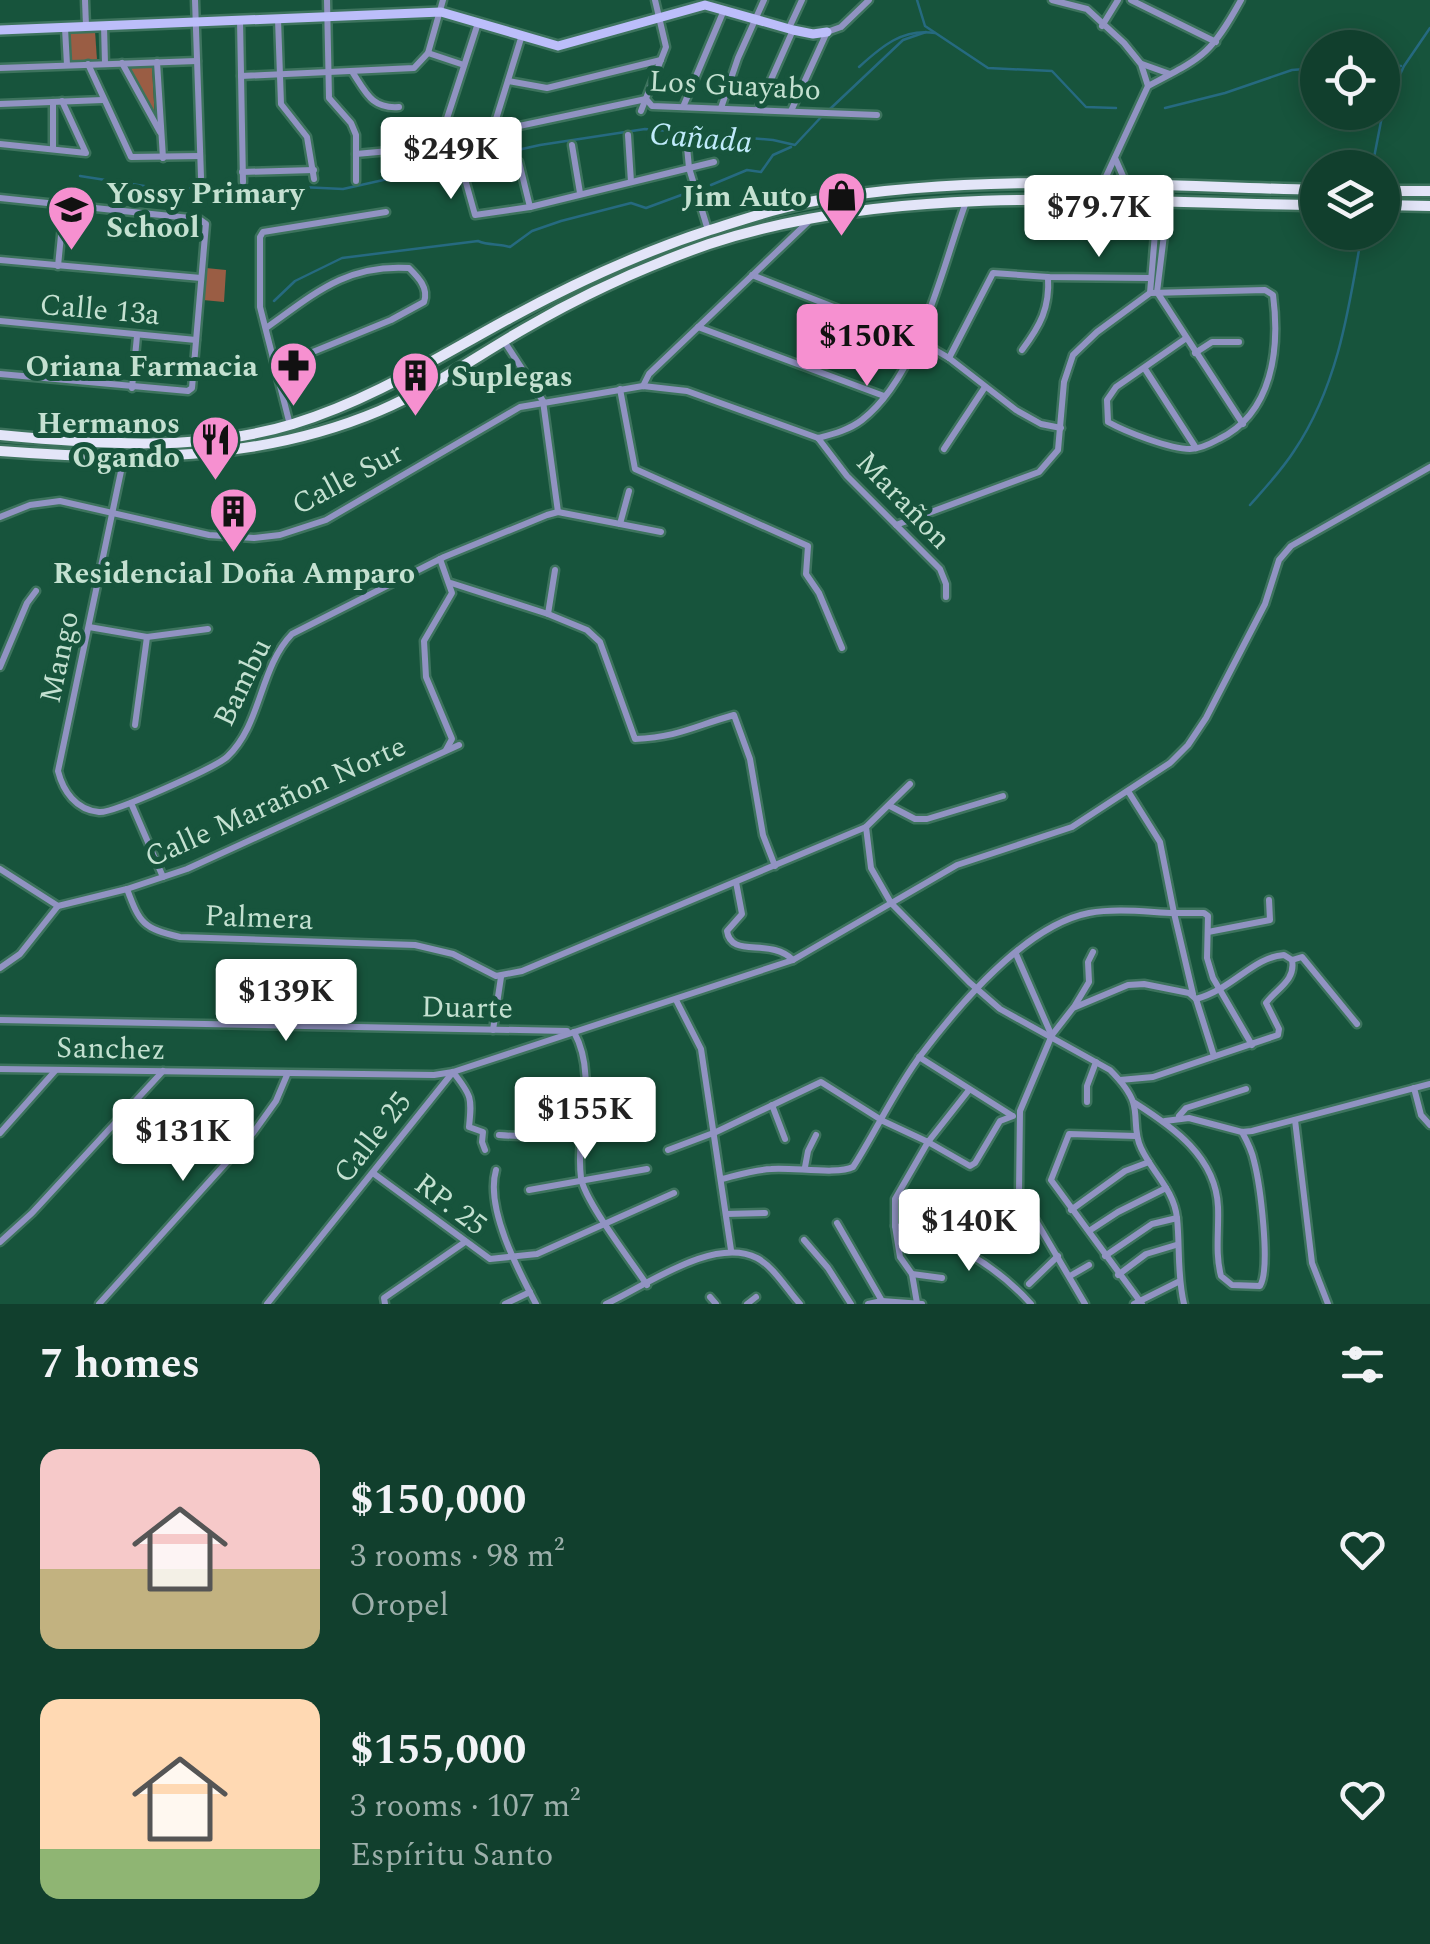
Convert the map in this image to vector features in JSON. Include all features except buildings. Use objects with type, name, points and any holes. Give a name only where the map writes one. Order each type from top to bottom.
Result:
[{"type":"main road","points":[[0,435],[176,441],[290,425],[380,391],[580,283],[708,231],[818,200],[969,186],[1127,184],[1300,190]]},
{"type":"main road","points":[[1400,191],[1430,191]]},
{"type":"main road","points":[[0,451],[124,457],[233,451],[296,440],[388,406],[596,290],[710,244],[812,218],[901,205],[966,201],[1300,205]]},
{"type":"main road","points":[[1400,206],[1430,206]]},
{"type":"main road","points":[[380,391],[388,406]]},
{"type":"street","points":[[85,0],[86,26]]},
{"type":"street","points":[[195,0],[200,177]]},
{"type":"street","points":[[327,0],[329,98],[351,123],[356,136],[356,181]]},
{"type":"street","points":[[240,76],[414,68],[428,53],[443,0]]},
{"type":"street","points":[[641,112],[666,41],[655,0]]},
{"type":"street","points":[[721,108],[764,0]]},
{"type":"street","points":[[758,109],[802,0]]},
{"type":"street","points":[[0,30],[441,12],[558,46],[705,5],[791,29],[827,32],[841,27],[869,0]]},
{"type":"street","points":[[1052,0],[1087,10],[1124,43],[1140,64],[1148,86]]},
{"type":"street","points":[[1102,26],[1118,0]]},
{"type":"street","points":[[1131,0],[1216,42]]},
{"type":"street","points":[[1102,184],[1148,86],[1203,57],[1241,0]]},
{"type":"street","points":[[683,107],[724,10]]},
{"type":"street","points":[[242,172],[314,175],[307,136],[281,104],[278,18]]},
{"type":"street","points":[[240,20],[243,182]]},
{"type":"street","points":[[438,144],[479,22]]},
{"type":"street","points":[[104,26],[105,64]]},
{"type":"street","points":[[65,28],[67,65]]},
{"type":"street","points":[[791,111],[827,32]]},
{"type":"street","points":[[492,132],[522,35]]},
{"type":"street","points":[[428,53],[464,65]]},
{"type":"street","points":[[508,80],[547,88],[661,60]]},
{"type":"street","points":[[0,68],[197,61]]},
{"type":"street","points":[[157,62],[164,158]]},
{"type":"street","points":[[122,63],[162,136]]},
{"type":"street","points":[[88,64],[130,157],[200,156]]},
{"type":"street","points":[[1140,64],[1170,74]]},
{"type":"street","points":[[352,72],[373,103],[384,108],[399,107]]},
{"type":"street","name":"Los Guayabo","points":[[356,154],[438,144],[646,99],[652,106],[877,115]]},
{"type":"street","points":[[0,104],[103,100]]},
{"type":"street","points":[[53,148],[58,102]]},
{"type":"street","points":[[0,144],[86,153],[58,102]]},
{"type":"street","points":[[628,136],[631,182]]},
{"type":"street","points":[[686,136],[689,168],[708,231]]},
{"type":"street","points":[[572,145],[580,193]]},
{"type":"street","points":[[1115,158],[1127,184]]},
{"type":"street","points":[[520,162],[530,207]]},
{"type":"street","points":[[463,172],[474,214],[530,207],[714,162]]},
{"type":"street","points":[[1154,292],[1164,186]]},
{"type":"street","points":[[0,198],[200,219],[206,224],[192,388],[182,393],[0,374]]},
{"type":"street","points":[[818,438],[861,421],[885,396],[918,340],[966,201]]},
{"type":"street","points":[[1163,203],[1149,278],[1154,292],[1243,424]]},
{"type":"street","points":[[58,266],[64,205]]},
{"type":"street","points":[[290,425],[259,296],[260,237],[263,232],[386,212]]},
{"type":"street","points":[[643,386],[649,374],[812,218]]},
{"type":"street","points":[[0,260],[201,278]]},
{"type":"street","points":[[266,328],[345,276],[361,271],[409,268],[426,293],[424,302],[391,320],[276,367]]},
{"type":"street","points":[[949,358],[991,274],[1149,278]]},
{"type":"street","points":[[752,275],[918,340],[1041,424],[1061,428]]},
{"type":"street","points":[[1022,350],[1045,315],[1050,297],[1048,277]]},
{"type":"street","points":[[896,525],[1039,472],[1058,450],[1064,382],[1073,355],[1154,292],[1270,291],[1276,319],[1265,394],[1243,424],[1227,436],[1196,448],[1176,446],[1108,422],[1105,409],[1111,393],[1185,339]]},
{"type":"street","name":"Calle 13a","points":[[0,322],[196,340]]},
{"type":"street","points":[[698,327],[885,396]]},
{"type":"street","points":[[132,388],[137,336]]},
{"type":"street","points":[[504,341],[543,401],[558,512],[661,532]]},
{"type":"street","points":[[1195,354],[1212,342],[1239,342]]},
{"type":"street","points":[[1144,368],[1196,448]]},
{"type":"street","name":"Calle Sur","points":[[0,517],[45,501],[60,501],[231,538],[280,535],[304,529],[520,407],[643,386],[686,391],[818,438]]},
{"type":"street","points":[[944,449],[985,387]]},
{"type":"street","points":[[620,389],[635,469],[808,546],[806,574],[819,593],[842,648]]},
{"type":"street","name":"Marañon","points":[[818,438],[847,476],[940,569],[946,597]]},
{"type":"street","name":"Mango","points":[[78,804],[62,789],[58,771],[124,457]]},
{"type":"street","name":"Sanchez","points":[[0,1068],[412,1077],[453,1072],[793,960],[957,865],[1072,827],[1170,763],[1206,718],[1264,604],[1279,560],[1291,546],[1430,467]]},
{"type":"street","points":[[620,524],[629,491]]},
{"type":"street","name":"Bambu","points":[[78,804],[100,813],[132,803],[226,759],[246,733],[278,648],[292,634],[440,559],[509,528],[558,512]]},
{"type":"street","points":[[440,559],[452,594],[424,642],[426,677],[452,739],[445,752]]},
{"type":"street","points":[[548,614],[555,570]]},
{"type":"street","points":[[449,583],[587,630],[600,642],[635,739],[691,732],[734,715],[750,759],[774,866]]},
{"type":"street","points":[[0,664],[36,591]]},
{"type":"street","points":[[89,626],[147,637],[208,629]]},
{"type":"street","points":[[135,725],[147,637]]},
{"type":"street","name":"Calle Marañon Norte","points":[[58,906],[187,869],[459,745]]},
{"type":"street","points":[[493,1030],[501,976],[522,971],[866,827],[910,784]]},
{"type":"street","points":[[1128,791],[1160,842],[1195,997],[1214,1056]]},
{"type":"street","points":[[890,806],[916,819],[1003,796]]},
{"type":"street","points":[[132,803],[162,877]]},
{"type":"street","points":[[866,827],[870,868],[891,903],[978,989],[1000,1009],[1096,1062],[1120,1080],[1134,1102],[1185,1139],[1216,1184],[1221,1276],[1232,1285],[1260,1286],[1264,1280],[1264,1243],[1256,1170],[1242,1132]]},
{"type":"street","points":[[0,869],[58,906],[20,954],[0,968]]},
{"type":"street","points":[[736,882],[742,914],[727,931],[727,939],[744,948],[784,950],[793,960]]},
{"type":"street","name":"Palmera","points":[[127,889],[138,920],[152,930],[180,937],[416,946],[452,954],[501,976]]},
{"type":"street","points":[[1208,932],[1270,920],[1270,900]]},
{"type":"street","points":[[722,1179],[764,1169],[806,1167],[839,1171],[853,1167],[919,1057],[978,989],[1016,953],[1053,926],[1088,913],[1207,914],[1207,958],[1220,991],[1252,1045]]},
{"type":"street","points":[[1085,1304],[1019,1192],[1016,1118],[1052,1036],[1088,982],[1088,962],[1093,952]]},
{"type":"street","points":[[1016,953],[1052,1036]]},
{"type":"street","points":[[1073,1008],[1128,984],[1144,984],[1195,997],[1220,991],[1260,960],[1284,955],[1292,960],[1302,957],[1357,1024]]},
{"type":"street","points":[[1120,1080],[1152,1077],[1280,1033],[1266,1003],[1290,978],[1292,960]]},
{"type":"street","points":[[676,1000],[698,1039],[716,1132],[730,1250]]},
{"type":"street","name":"Duarte","points":[[0,1020],[574,1032]]},
{"type":"street","points":[[574,1032],[584,1055],[586,1092],[582,1181],[647,1285]]},
{"type":"street","points":[[919,1057],[1016,1118]]},
{"type":"street","points":[[1087,1102],[1087,1086],[1096,1062]]},
{"type":"street","points":[[0,1134],[56,1070]]},
{"type":"street","points":[[0,1242],[32,1213],[163,1071]]},
{"type":"street","points":[[453,1072],[470,1094],[473,1107],[469,1127],[483,1132],[485,1150]]},
{"type":"street","name":"Calle 25","points":[[267,1304],[453,1072]]},
{"type":"street","points":[[99,1304],[253,1133],[276,1101],[287,1075]]},
{"type":"street","points":[[668,1150],[716,1132],[820,1082],[883,1121],[970,1166],[1000,1121],[1016,1118]]},
{"type":"street","points":[[1164,1121],[1178,1117],[1242,1132],[1430,1084]]},
{"type":"street","points":[[1414,1088],[1422,1115],[1430,1125]]},
{"type":"street","points":[[1178,1117],[1186,1108],[1210,1098],[1246,1089]]},
{"type":"street","points":[[868,1304],[919,1304],[912,1274],[900,1257],[896,1199],[928,1142],[968,1090]]},
{"type":"street","points":[[1134,1102],[1136,1136],[1166,1188],[1177,1218],[1178,1282],[1184,1304]]},
{"type":"street","points":[[772,1106],[785,1139]]},
{"type":"street","points":[[499,1135],[583,1131],[616,1126],[633,1118]]},
{"type":"street","points":[[1295,1120],[1312,1235],[1312,1263],[1328,1304]]},
{"type":"street","points":[[1136,1136],[1069,1134],[1052,1180],[1138,1303],[1178,1282]]},
{"type":"street","points":[[806,1167],[816,1135]]},
{"type":"street","points":[[1071,1210],[1125,1171],[1149,1162]]},
{"type":"street","points":[[529,1190],[646,1169]]},
{"type":"street","points":[[496,1170],[491,1186],[513,1258],[536,1304]]},
{"type":"street","name":"RP. 25","points":[[372,1173],[490,1259],[537,1254],[674,1193]]},
{"type":"street","points":[[1089,1231],[1166,1188]]},
{"type":"street","points":[[726,1214],[766,1213]]},
{"type":"street","points":[[1105,1256],[1142,1229],[1177,1218]]},
{"type":"street","points":[[837,1223],[888,1302]]},
{"type":"street","points":[[895,1226],[925,1232],[980,1260],[1031,1304]]},
{"type":"street","points":[[804,1240],[851,1304]]},
{"type":"street","points":[[385,1304],[384,1298],[465,1242]]},
{"type":"street","points":[[1118,1275],[1154,1250],[1176,1245]]},
{"type":"street","points":[[606,1304],[706,1255],[730,1250],[766,1264],[800,1304]]},
{"type":"street","points":[[1029,1284],[1058,1256]]},
{"type":"street","points":[[1070,1276],[1089,1265]]},
{"type":"street","points":[[912,1274],[942,1278]]},
{"type":"street","points":[[505,1304],[530,1292]]},
{"type":"street","points":[[710,1297],[716,1304]]},
{"type":"street","points":[[747,1304],[756,1297]]},
{"type":"shaded area","points":[[95,31],[97,60],[70,61],[68,33]]},
{"type":"shaded area","points":[[152,65],[155,121],[128,67]]},
{"type":"shaded area","points":[[206,268],[226,270],[224,302],[203,300]]},
{"type":"waterway","name":"Cañada","points":[[917,0],[925,26],[988,68],[1052,71],[1086,107],[1116,108]]},
{"type":"waterway","points":[[1375,150],[1383,111],[1404,66],[1430,28]]},
{"type":"waterway","name":"Cañada","points":[[830,109],[903,40],[926,32]]},
{"type":"waterway","points":[[859,67],[903,36],[935,33]]},
{"type":"waterway","name":"Cañada","points":[[1165,108],[1300,69]]},
{"type":"waterway","name":"Cañada","points":[[80,176],[157,188],[205,188],[262,196],[280,186],[343,189],[540,145],[645,129],[795,145],[824,114]]},
{"type":"waterway","points":[[711,185],[747,170],[761,172],[773,155],[791,147]]},
{"type":"waterway","points":[[274,301],[295,281],[342,258],[478,241],[510,247],[532,231],[561,221],[631,203],[646,208],[684,194]]},
{"type":"waterway","points":[[1250,505],[1289,458],[1321,400],[1340,346],[1359,250]]},
{"type":"place","name":"Jim Auto","points":[[842,238]]},
{"type":"place","name":"Yossy Primary School","points":[[71,252]]},
{"type":"place","name":"Oriana Farmacia","points":[[293,408]]},
{"type":"place","name":"Suplegas","points":[[416,418]]},
{"type":"place","name":"Hermanos Ogando","points":[[215,482]]},
{"type":"place","name":"Residencial Doña Amparo","points":[[234,554]]}]
